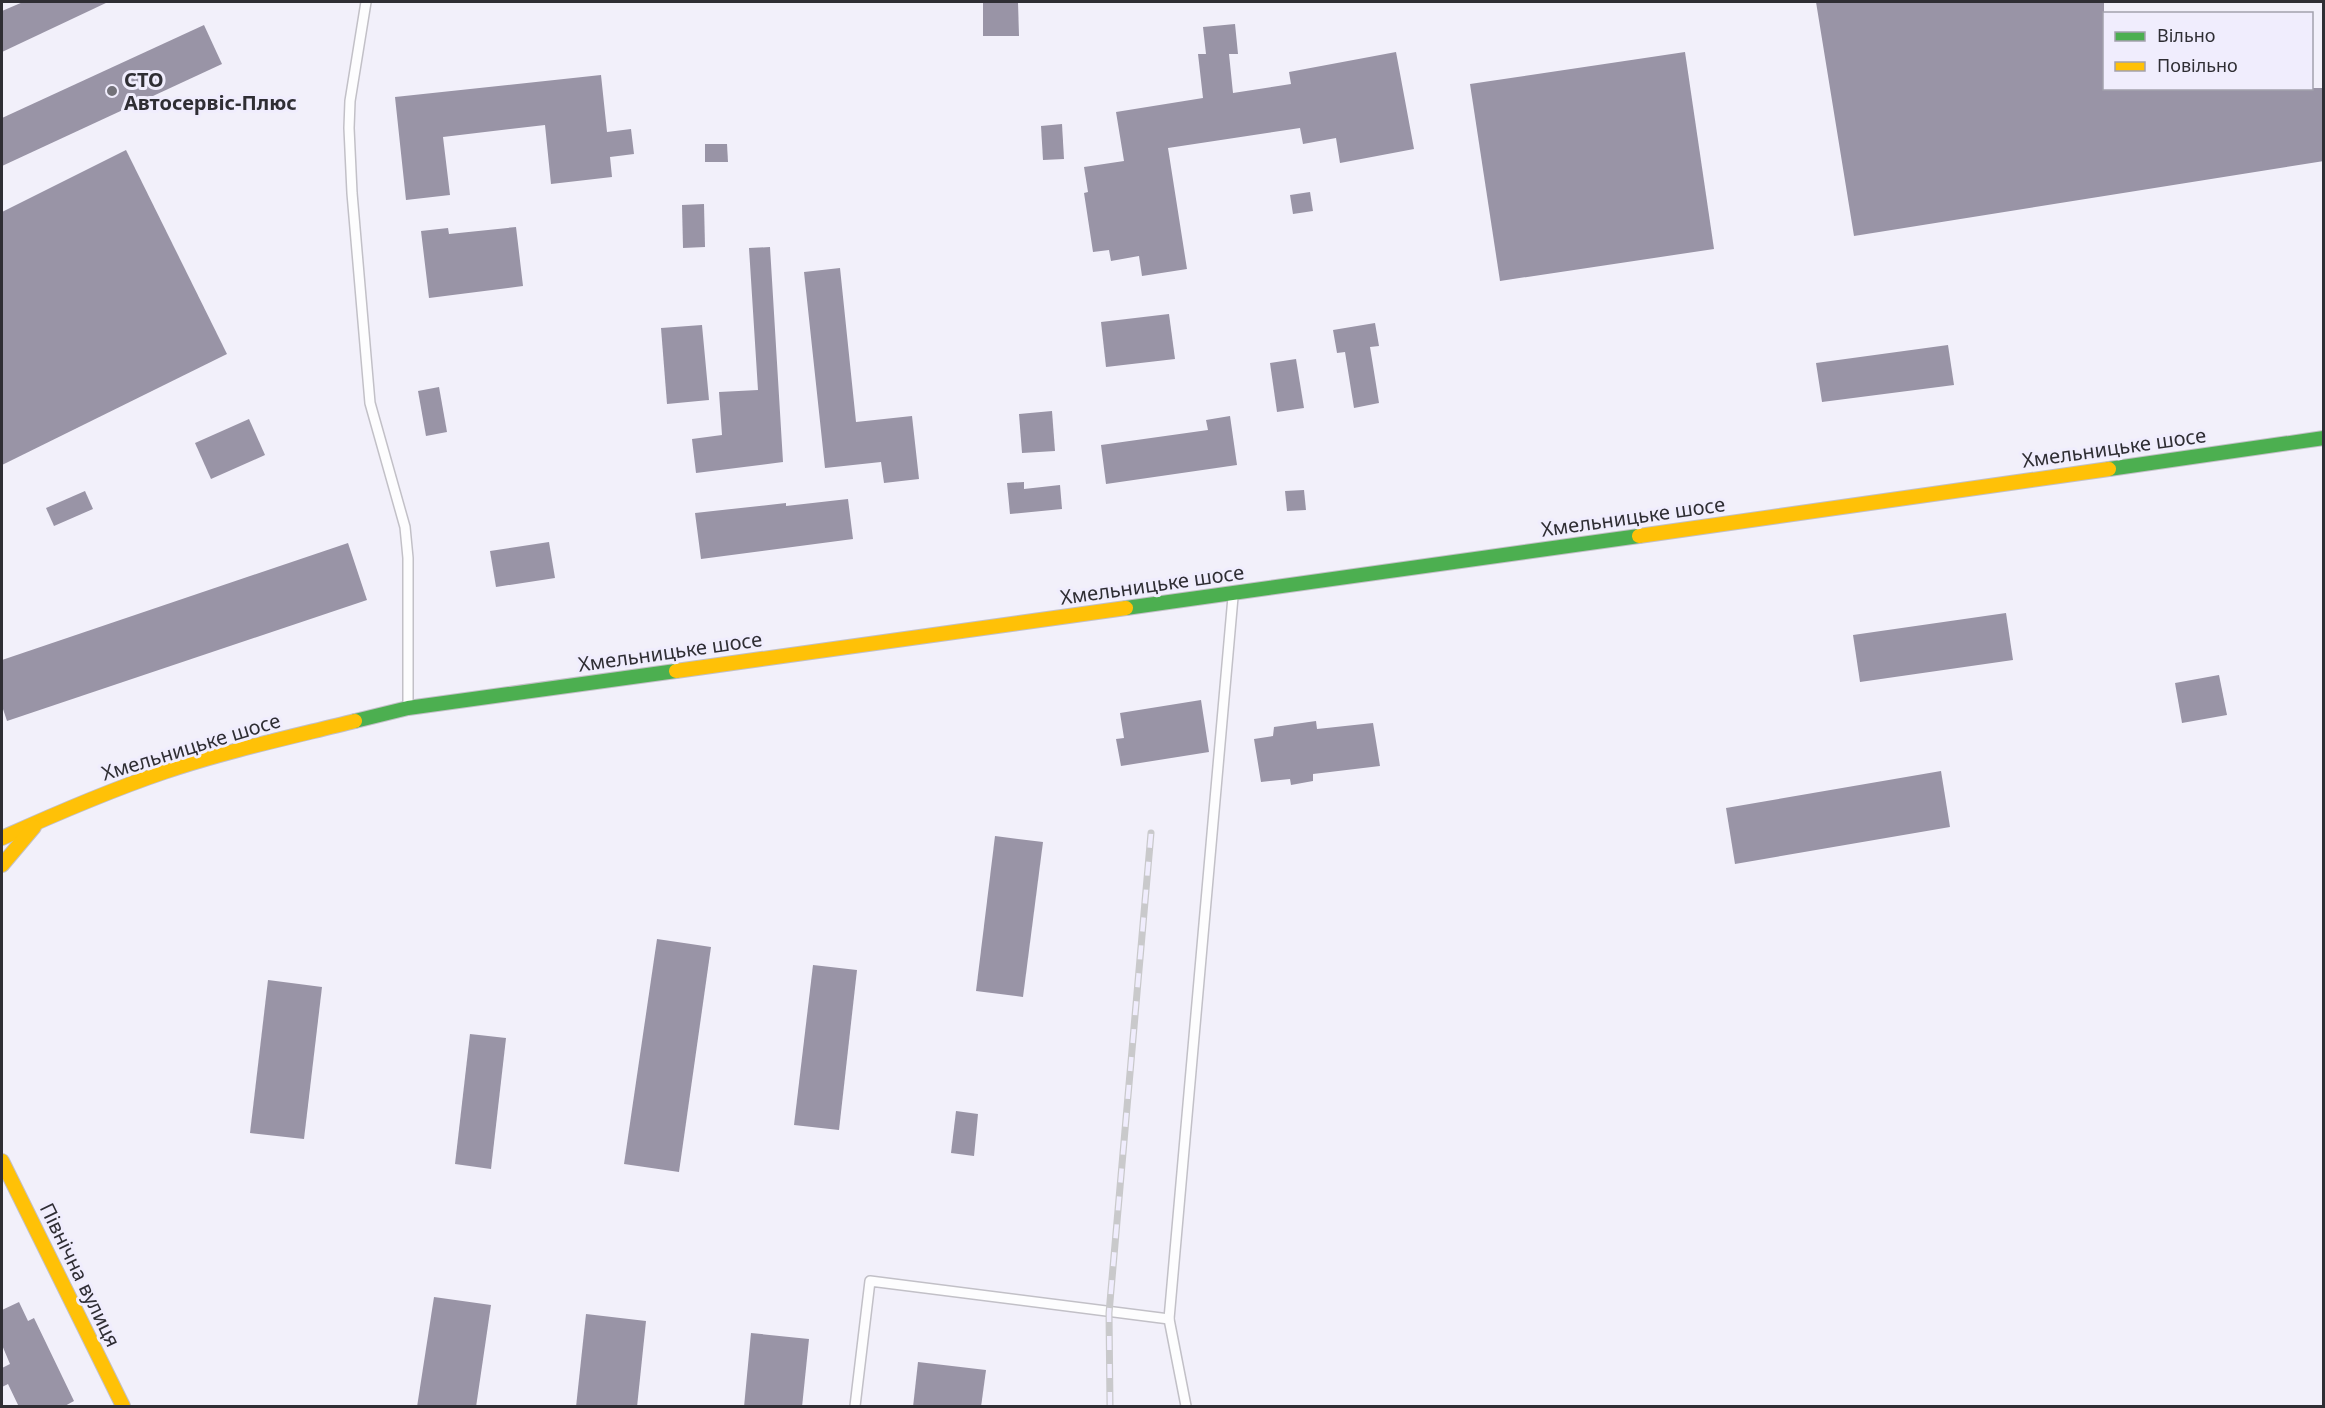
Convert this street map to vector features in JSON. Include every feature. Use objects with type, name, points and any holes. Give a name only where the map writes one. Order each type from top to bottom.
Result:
[{"type":"street","name":"Хмельницьке шосе","points":[[2,838],[97,796],[218,755],[408,708],[2324,438]]},
{"type":"street","points":[[2,865],[39,822]]},
{"type":"street","name":"Північна вулиця","points":[[2,1161],[123,1407]]},
{"type":"lane","points":[[366,2],[350,101],[352,193],[370,403],[405,527],[408,708]]},
{"type":"lane","points":[[1186,1407],[1169,1319],[1234,593]]},
{"type":"lane","points":[[855,1407],[870,1281],[1169,1319]]},
{"type":"building","points":[[23,2],[108,2],[2,52],[2,11]]},
{"type":"building","points":[[983,2],[1018,2],[1019,36],[983,36]]},
{"type":"building","points":[[1816,2],[2104,2],[2103,90],[2313,90],[2313,88],[2324,88],[2324,161],[1854,236]]},
{"type":"building","points":[[1235,24],[1238,54],[1229,54],[1233,93],[1291,84],[1289,72],[1396,52],[1414,149],[1340,163],[1336,138],[1303,144],[1300,128],[1168,148],[1187,269],[1142,276],[1139,256],[1111,261],[1109,250],[1093,252],[1084,193],[1088,192],[1084,167],[1124,161],[1116,112],[1203,98],[1198,54],[1206,54],[1203,27]]},
{"type":"building","name":"СТО Автосервіс-Плюс","points":[[204,25],[222,64],[2,166],[2,118]]},
{"type":"building","points":[[1685,52],[1714,249],[1500,281],[1470,84]]},
{"type":"building","points":[[601,75],[607,132],[631,129],[634,154],[610,157],[612,177],[551,184],[545,125],[443,137],[450,195],[406,200],[395,97]]},
{"type":"building","points":[[1062,124],[1064,159],[1043,160],[1041,126]]},
{"type":"building","points":[[705,144],[727,144],[728,162],[705,162]]},
{"type":"building","points":[[126,150],[227,354],[2,465],[2,212]]},
{"type":"building","points":[[1310,192],[1313,211],[1293,214],[1290,195]]},
{"type":"building","points":[[704,204],[705,247],[683,248],[682,205]]},
{"type":"building","points":[[516,227],[523,286],[429,298],[421,231],[448,228],[449,234]]},
{"type":"building","points":[[770,247],[783,462],[696,473],[692,439],[722,435],[719,392],[758,390],[749,248]]},
{"type":"building","points":[[840,268],[856,422],[912,416],[919,479],[884,483],[881,462],[825,468],[804,272]]},
{"type":"building","points":[[1169,314],[1175,359],[1106,367],[1101,322]]},
{"type":"building","points":[[1375,323],[1379,346],[1370,347],[1379,403],[1354,408],[1345,352],[1337,353],[1333,330]]},
{"type":"building","points":[[702,325],[709,400],[667,404],[661,328]]},
{"type":"building","points":[[1948,345],[1954,385],[1822,402],[1816,363]]},
{"type":"building","points":[[1296,359],[1304,408],[1277,412],[1270,363]]},
{"type":"building","points":[[439,387],[447,432],[426,436],[418,391]]},
{"type":"building","points":[[1052,411],[1055,451],[1022,453],[1019,414]]},
{"type":"building","points":[[1230,416],[1237,465],[1106,484],[1101,445],[1208,430],[1206,420]]},
{"type":"building","points":[[249,419],[265,455],[211,479],[195,443]]},
{"type":"building","points":[[1024,482],[1024,489],[1060,485],[1062,509],[1010,514],[1007,483]]},
{"type":"building","points":[[1304,490],[1306,510],[1287,511],[1285,491]]},
{"type":"building","points":[[85,491],[93,509],[54,526],[46,508]]},
{"type":"building","points":[[848,499],[853,539],[701,559],[695,513]]},
{"type":"building","points":[[549,542],[555,578],[496,587],[490,551]]},
{"type":"building","points":[[348,543],[367,600],[7,721],[2,706],[2,660]]},
{"type":"building","points":[[2006,613],[2013,660],[1860,682],[1853,635]]},
{"type":"building","points":[[2219,675],[2227,715],[2182,723],[2175,683]]},
{"type":"building","points":[[1201,700],[1209,752],[1121,766],[1116,739],[1124,738],[1120,713]]},
{"type":"building","points":[[1316,721],[1317,729],[1373,723],[1380,766],[1313,774],[1313,781],[1291,785],[1290,779],[1261,782],[1254,739],[1273,736],[1274,727]]},
{"type":"building","points":[[1941,771],[1950,827],[1735,864],[1726,808]]},
{"type":"building","points":[[995,836],[1043,842],[1023,997],[976,991]]},
{"type":"building","points":[[657,939],[711,947],[679,1172],[624,1164]]},
{"type":"building","points":[[813,965],[857,970],[839,1130],[794,1125]]},
{"type":"building","points":[[268,980],[322,987],[304,1139],[250,1133]]},
{"type":"building","points":[[470,1034],[506,1038],[491,1169],[455,1164]]},
{"type":"building","points":[[956,1111],[978,1114],[974,1156],[951,1153]]},
{"type":"building","points":[[434,1297],[491,1305],[476,1407],[417,1407]]},
{"type":"building","points":[[19,1302],[28,1321],[34,1318],[74,1401],[63,1407],[19,1407],[8,1384],[2,1387],[2,1368],[10,1364],[2,1345],[2,1310]]},
{"type":"building","points":[[586,1314],[646,1321],[637,1407],[576,1407]]},
{"type":"building","points":[[751,1333],[809,1339],[802,1407],[744,1407]]},
{"type":"building","points":[[918,1362],[986,1370],[981,1407],[913,1407]]},
{"type":"railway","points":[[1110,1406],[1109,1313],[1151,833]]},
{"type":"traffic: fast","points":[[2109,469],[2324,438]]},
{"type":"traffic: fast","points":[[1126,608],[1639,536]]},
{"type":"traffic: fast","points":[[355,721],[408,708],[676,671]]},
{"type":"traffic: slow","points":[[1639,536],[2109,469]]},
{"type":"traffic: slow","points":[[676,671],[1126,608]]},
{"type":"traffic: slow","points":[[2,838],[82,803],[187,764],[355,721]]},
{"type":"traffic: slow","points":[[2,865],[34,827]]},
{"type":"traffic: slow","points":[[2,1161],[123,1406]]},
{"type":"place","name":"СТО Автосервіс-Плюс","points":[[112,91]]}]
